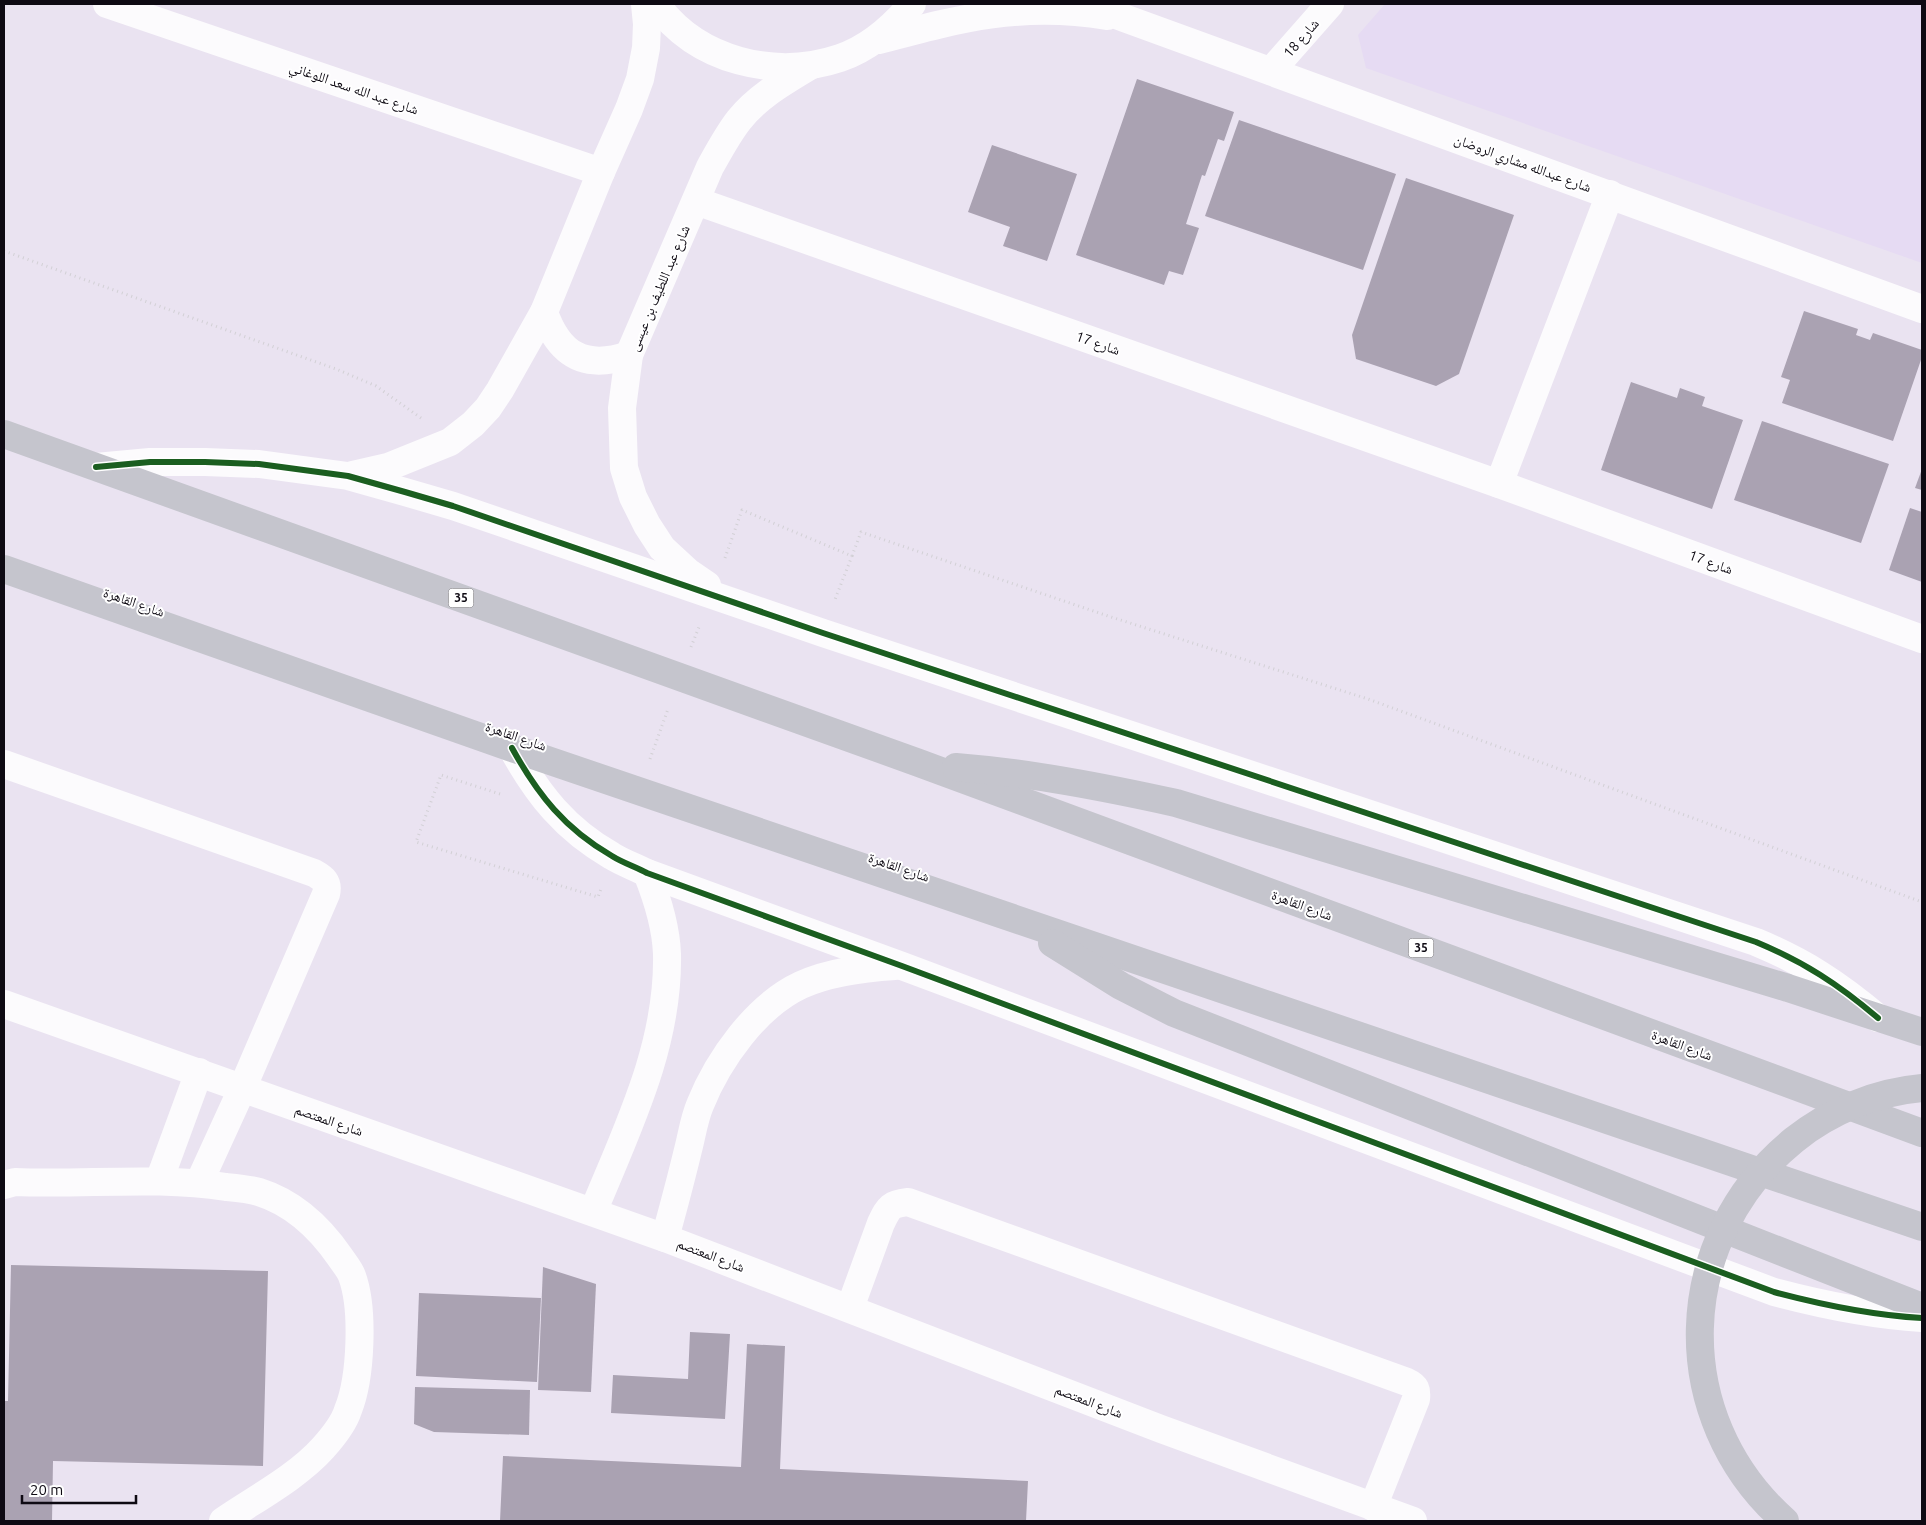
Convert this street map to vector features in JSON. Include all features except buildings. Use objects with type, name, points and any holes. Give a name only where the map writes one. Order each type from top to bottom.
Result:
[{"type":"main road","name":"شارع القاهرة","points":[[4,434],[919,763],[1922,1133]]},
{"type":"main road","name":"شارع القاهرة","points":[[4,569],[512,748],[1022,923],[1922,1227]]},
{"type":"main road","points":[[919,763],[1048,777],[1176,803],[1788,988],[1922,1032]]},
{"type":"main road","points":[[1022,923],[1070,956],[1121,986],[1174,1013],[1922,1307]]},
{"type":"main road","points":[[1784,1521],[1768,1507],[1745,1479],[1727,1448],[1712,1415],[1703,1380],[1699,1345],[1700,1309],[1707,1274],[1718,1240],[1734,1207],[1755,1178],[1780,1152],[1808,1129],[1839,1111],[1873,1098],[1908,1089],[1922,1088]]},
{"type":"street","name":"شارع عبد الله سعد اللوغاني","points":[[107,4],[601,172]]},
{"type":"street","points":[[348,476],[388,467],[450,442],[473,424],[488,408],[544,312],[640,79],[646,48],[647,24],[645,4]]},
{"type":"street","points":[[656,4],[687,35],[715,52],[745,63],[777,68],[810,66],[841,57],[870,43],[896,23],[912,4]]},
{"type":"street","name":"شارع عبدالله مشاري الروضان","points":[[1088,4],[1922,309]]},
{"type":"street","name":"شارع 18","points":[[1271,71],[1330,4]]},
{"type":"street","name":"شارع عبدالله مشاري الروضان","points":[[870,43],[953,21],[1010,11],[1066,11],[1124,18]]},
{"type":"street","name":"شارع عبد اللطيف بن عيسى","points":[[734,602],[688,572],[662,548],[647,525],[633,497],[624,468],[622,408],[630,356],[710,167],[739,120],[778,86],[810,66]]},
{"type":"street","points":[[1499,484],[1610,194]]},
{"type":"street","name":"شارع 17","points":[[696,201],[1499,484],[1922,639]]},
{"type":"street","points":[[544,312],[550,330],[560,344],[575,356],[594,361],[612,361],[630,356]]},
{"type":"street","points":[[96,467],[150,462],[259,464],[348,476],[453,506],[822,633],[1756,942],[1789,956],[1821,974],[1851,994],[1878,1018]]},
{"type":"street","points":[[512,748],[530,781],[554,811],[581,836],[613,857],[647,873],[902,966],[1774,1292],[1863,1312],[1922,1318]]},
{"type":"street","points":[[4,764],[314,873],[326,882],[326,894],[242,1089],[199,1183]]},
{"type":"street","points":[[593,1212],[641,1096],[656,1050],[665,1002],[667,953],[662,917],[647,873]]},
{"type":"street","points":[[665,1238],[699,1107],[714,1076],[732,1048],[754,1021],[779,998],[802,985],[838,973],[870,967],[902,966]]},
{"type":"street","name":"شارع المعتصم","points":[[4,1004],[665,1238],[1161,1429],[1413,1521]]},
{"type":"street","points":[[159,1182],[199,1072]]},
{"type":"street","points":[[4,1185],[15,1182],[199,1183],[259,1192],[280,1200],[306,1217],[330,1243],[352,1275],[358,1301],[360,1336],[357,1372],[348,1411],[324,1447],[303,1467],[223,1521]]},
{"type":"street","points":[[850,1308],[886,1212],[894,1204],[908,1202],[1407,1382],[1416,1389],[1416,1399],[1373,1507]]},
{"type":"path","points":[[4,251],[336,369],[376,386],[415,413],[450,442]]},
{"type":"path","points":[[742,510],[852,556]]},
{"type":"path","points":[[822,633],[861,532],[1108,616],[1368,699],[1922,902]]},
{"type":"path","points":[[554,811],[441,775],[416,842],[598,897]]},
{"type":"shaded area","points":[[1385,4],[1922,4],[1922,263],[1366,68],[1358,35]]},
{"type":"cycle path","points":[[96,467],[150,462],[259,464],[348,476],[453,506],[823,633],[1756,942],[1820,975],[1878,1018]]},
{"type":"cycle path","points":[[512,748],[532,781],[554,810],[595,846],[647,873],[902,966],[1774,1292],[1847,1309],[1922,1318]]}]
